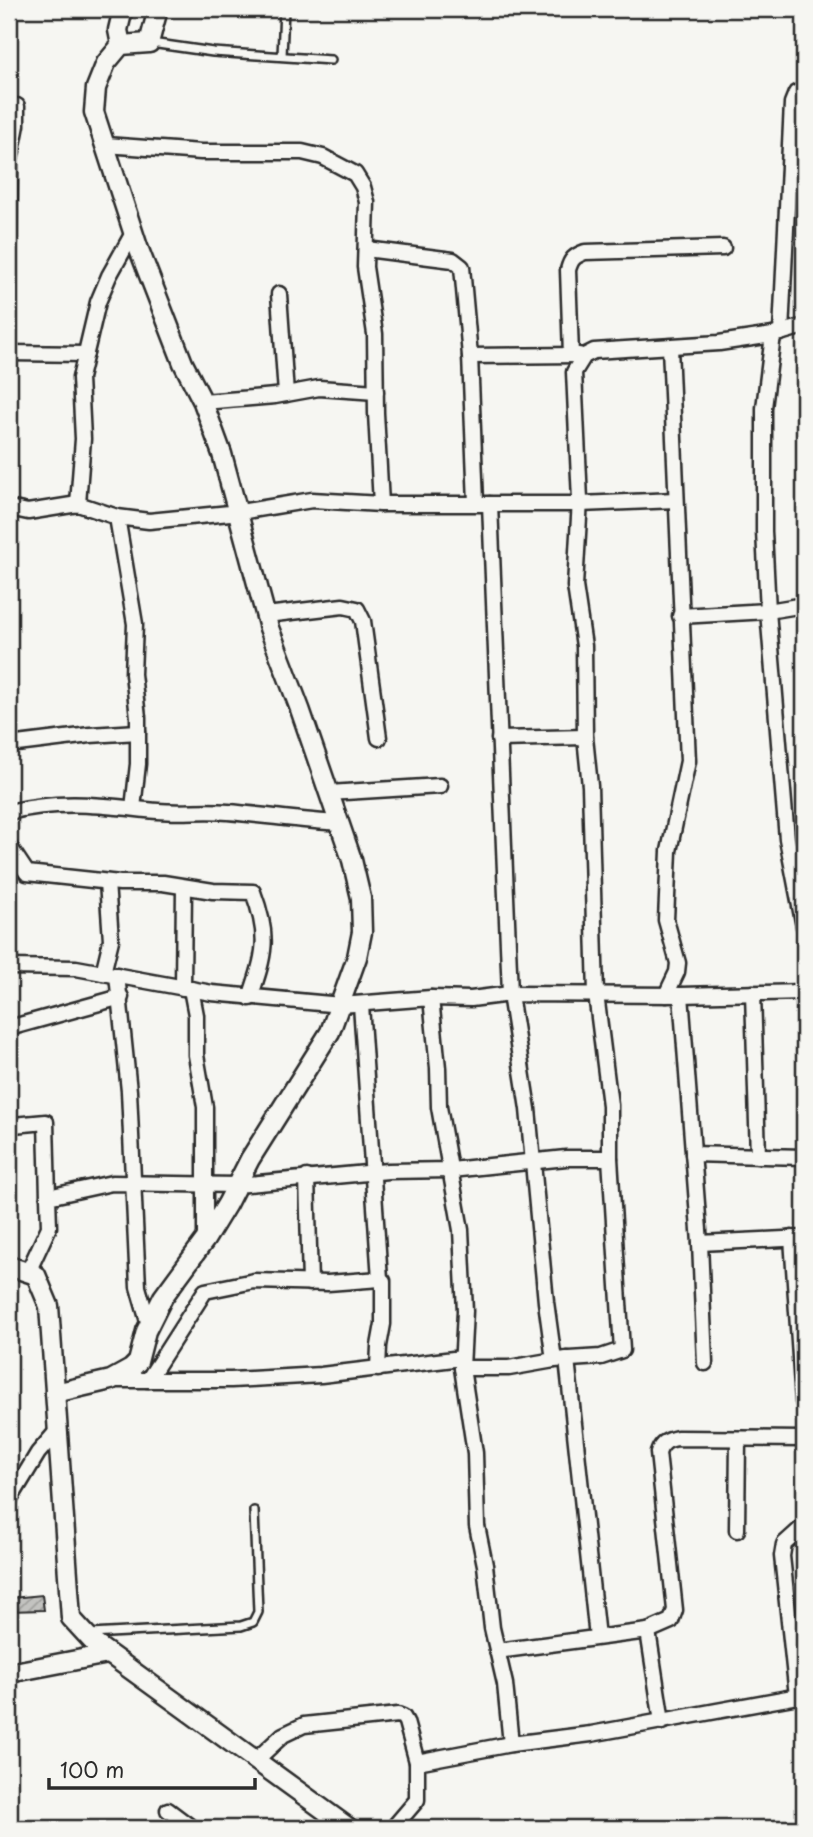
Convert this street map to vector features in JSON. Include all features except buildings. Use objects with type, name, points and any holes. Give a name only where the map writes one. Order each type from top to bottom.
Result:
[{"type":"street","points":[[121,45],[118,30],[123,9]]},
{"type":"street","points":[[111,1380],[138,1362],[149,1325],[163,1297],[205,1240],[250,1160],[330,1031],[357,957],[362,932],[360,898],[352,860],[266,615],[222,454],[203,402],[183,363],[133,233],[94,112],[96,88],[106,63],[121,45],[149,43],[158,9]]},
{"type":"street","points":[[804,90],[796,93],[792,103],[777,334],[764,408],[764,531],[768,611],[787,839],[804,927]]},
{"type":"street","points":[[9,106],[17,106],[17,125],[9,160],[9,243]]},
{"type":"street","points":[[106,145],[201,152],[302,152],[323,157],[355,174],[363,187],[366,202],[365,267],[375,334],[381,504]]},
{"type":"street","points":[[78,504],[83,439],[80,378],[97,302],[133,233]]},
{"type":"street","points":[[55,1393],[111,1380],[231,1380],[462,1363],[509,1368],[601,1357],[622,1350],[610,1158],[610,1105],[596,994],[590,786],[585,737],[584,646],[575,586],[580,505],[574,372],[578,355],[568,270],[576,255],[585,253],[723,248]]},
{"type":"street","points":[[366,249],[458,262],[464,272],[499,739],[510,994],[528,1109],[546,1302],[561,1360],[597,1637]]},
{"type":"street","points":[[279,294],[286,394]]},
{"type":"street","points":[[470,356],[578,355],[606,349],[719,344],[777,334],[804,326]]},
{"type":"street","points":[[670,347],[688,761],[669,851],[666,920],[678,963],[674,995],[693,1154],[705,1363]]},
{"type":"street","points":[[9,353],[86,354]]},
{"type":"street","points":[[203,402],[319,388],[376,392]]},
{"type":"street","points":[[9,508],[28,512],[78,504],[117,517],[149,521],[240,512],[312,500],[381,504],[580,505],[676,500]]},
{"type":"street","points":[[117,517],[135,624],[133,674],[138,764],[133,808]]},
{"type":"street","points":[[680,616],[768,611],[804,605]]},
{"type":"street","points":[[266,615],[343,606],[356,609],[363,621],[379,738]]},
{"type":"street","points":[[9,745],[90,735],[138,733]]},
{"type":"street","points":[[499,739],[585,737]]},
{"type":"street","points":[[330,793],[440,786]]},
{"type":"street","points":[[9,812],[50,804],[89,803],[160,811],[227,812],[286,820],[340,823]]},
{"type":"street","points":[[9,846],[27,873],[107,882],[163,883],[213,891],[253,892],[263,918],[264,957],[250,998]]},
{"type":"street","points":[[107,882],[111,940],[110,974],[121,997],[129,1091],[138,1287],[149,1325]]},
{"type":"street","points":[[184,887],[187,988],[196,1014],[196,1055],[205,1107],[205,1240]]},
{"type":"street","points":[[9,967],[76,968],[250,998],[341,1005],[431,998],[471,999],[510,994],[674,995],[804,992]]},
{"type":"street","points":[[752,993],[758,1156]]},
{"type":"street","points":[[9,1028],[121,997]]},
{"type":"street","points":[[431,998],[439,1107],[462,1243],[465,1311],[462,1363],[475,1454],[477,1526],[497,1651],[505,1684],[511,1744]]},
{"type":"street","points":[[361,1005],[380,1279],[383,1281],[383,1324],[378,1369]]},
{"type":"street","points":[[9,1127],[46,1122],[49,1227],[28,1272]]},
{"type":"street","points":[[693,1154],[804,1157]]},
{"type":"street","points":[[48,1198],[112,1183],[237,1185],[374,1172],[451,1170],[566,1158],[610,1158]]},
{"type":"street","points":[[307,1177],[310,1283]]},
{"type":"street","points":[[700,1243],[798,1238],[803,1402]]},
{"type":"street","points":[[9,1266],[36,1275],[49,1306],[71,1618],[108,1654],[255,1760],[327,1822],[349,1828]]},
{"type":"street","points":[[148,1380],[205,1291],[254,1281],[310,1283],[380,1279]]},
{"type":"street","points":[[9,1501],[38,1453],[57,1431]]},
{"type":"street","points":[[737,1530],[738,1439]]},
{"type":"street","points":[[497,1651],[648,1631],[671,1620],[675,1610],[658,1453],[660,1447],[669,1440],[804,1439]]},
{"type":"street","points":[[417,1762],[801,1696],[782,1556],[784,1544],[804,1527]]},
{"type":"street","points":[[648,1631],[662,1722]]},
{"type":"street","points":[[9,1673],[108,1654]]},
{"type":"street","points":[[255,1760],[283,1735],[304,1725],[398,1715],[403,1717],[417,1762],[417,1800],[393,1828]]},
{"type":"street","points":[[168,1810],[192,1828]]},
{"type":"lane","points":[[282,56],[284,9]]},
{"type":"lane","points":[[149,43],[213,52],[331,60]]},
{"type":"lane","points":[[86,1634],[241,1626],[253,1622],[258,1612],[254,1511]]}]
